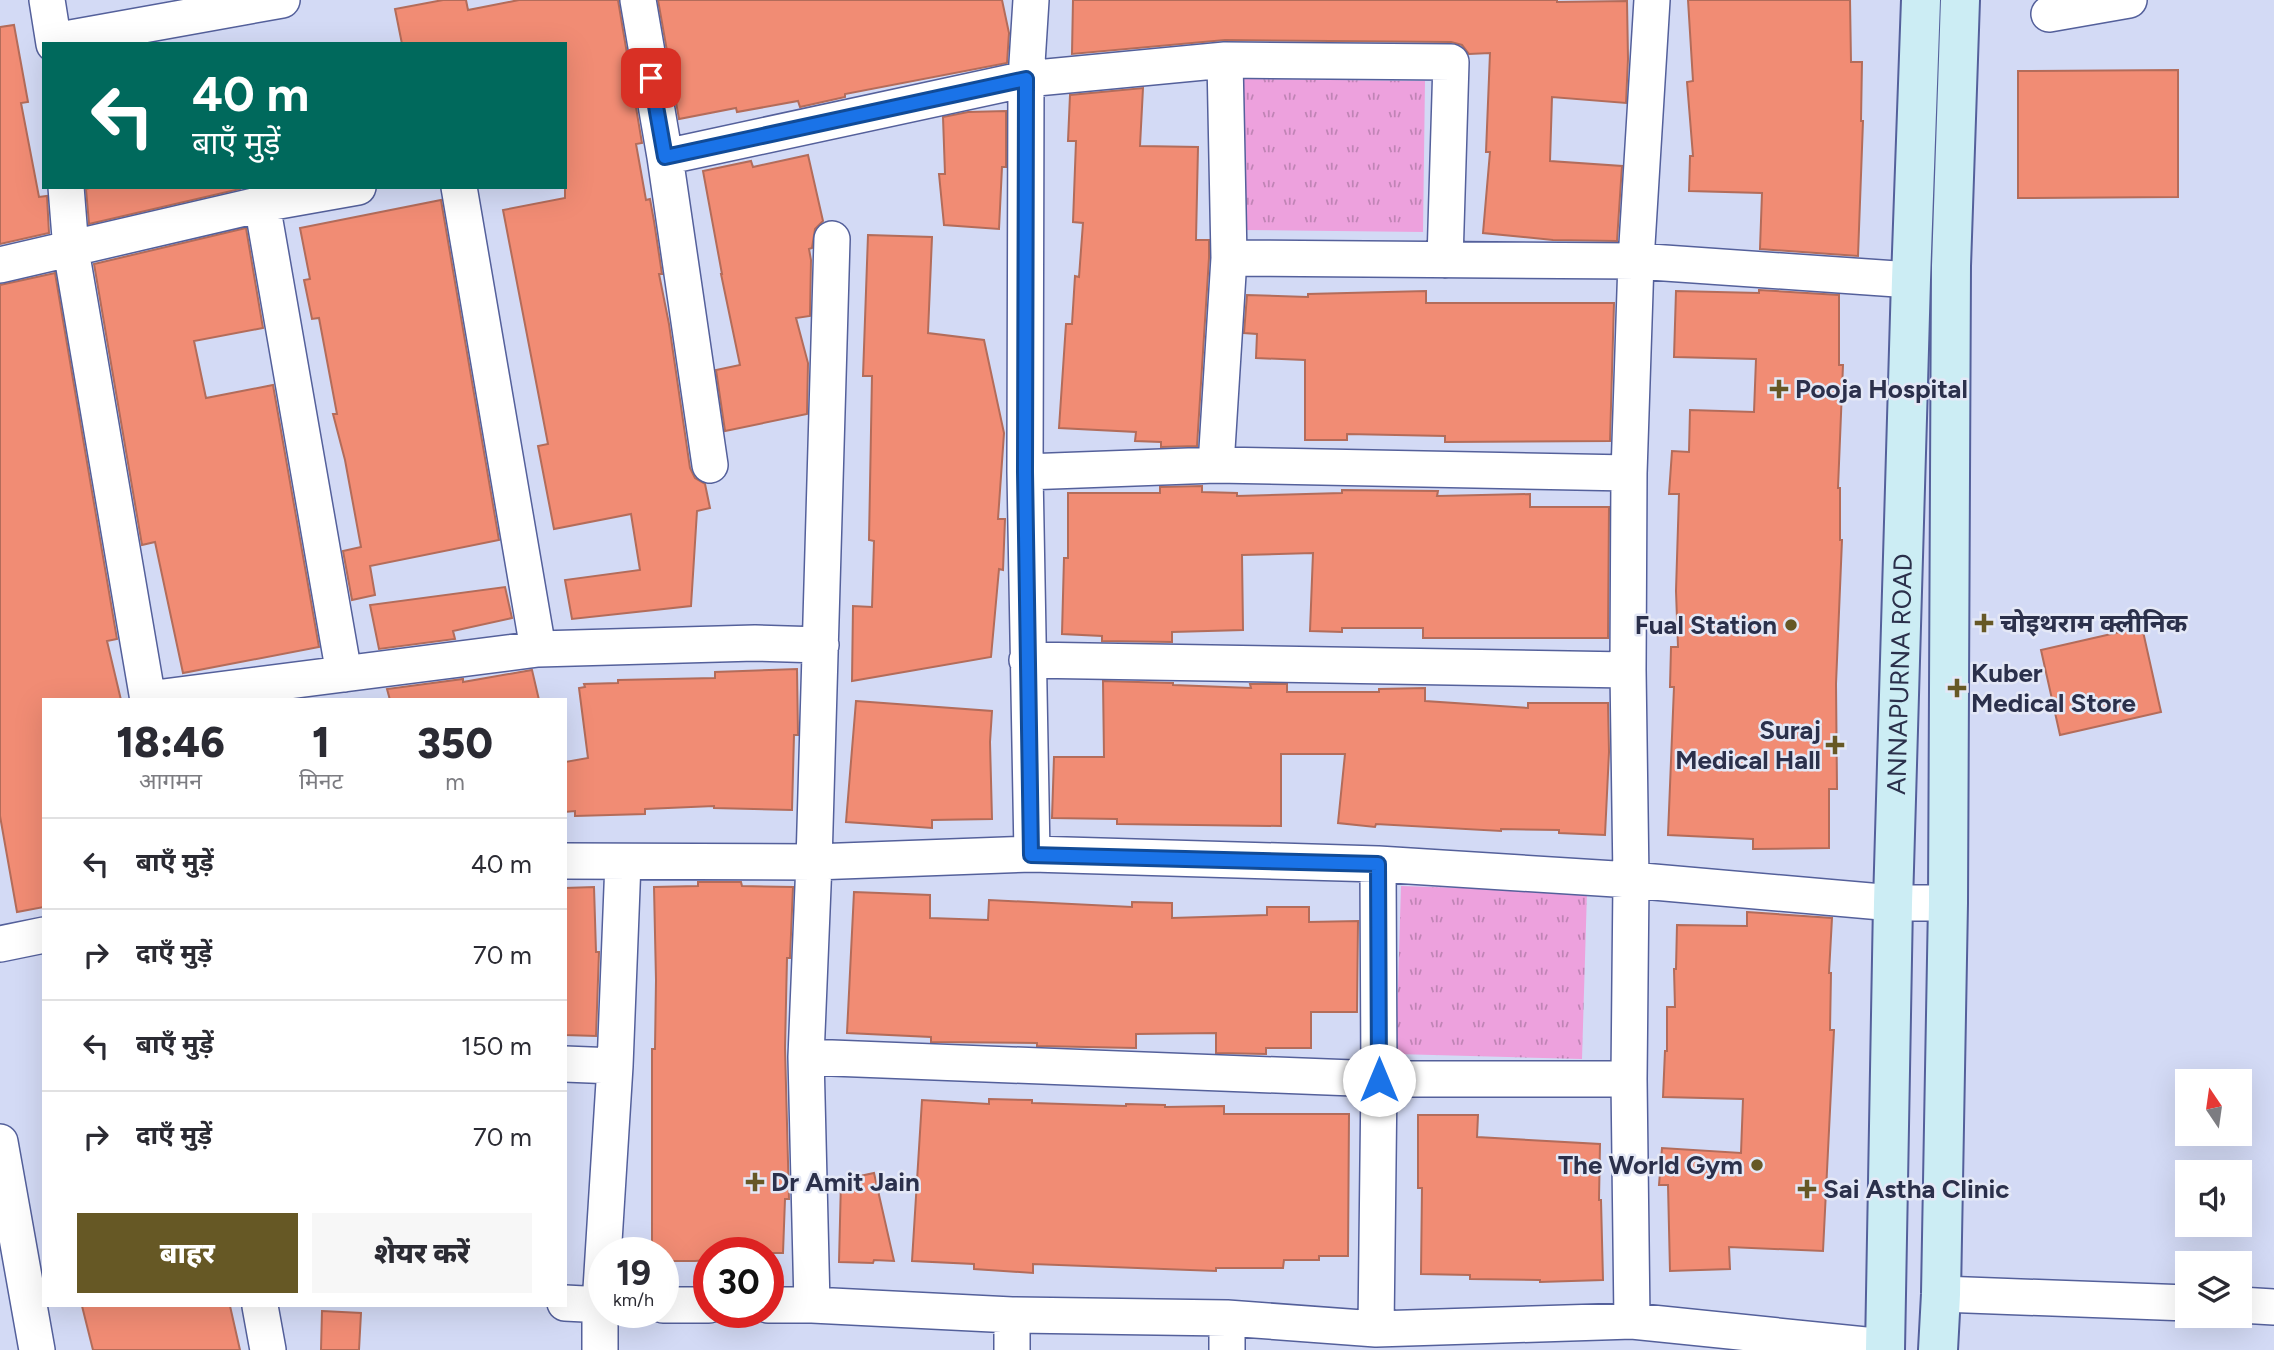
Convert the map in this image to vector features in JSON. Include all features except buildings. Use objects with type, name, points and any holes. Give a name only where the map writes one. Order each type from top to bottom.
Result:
[{"type":"main road","name":"ANNAPURNA ROAD","points":[[1885,1348],[1894,903],[1921,0]]},
{"type":"main road","name":"ANNAPURNA ROAD","points":[[1938,1350],[1948,903],[1951,266],[1961,0]]},
{"type":"street","points":[[47,0],[54,42],[282,0]]},
{"type":"street","points":[[638,0],[665,157],[710,465]]},
{"type":"street","points":[[1031,0],[1026,79],[1025,472],[1031,855]]},
{"type":"street","points":[[1632,1321],[1629,1079],[1629,473],[1636,261],[1652,0]]},
{"type":"street","points":[[2049,14],[2129,0]]},
{"type":"street","points":[[665,157],[1026,79],[1225,60],[1451,62],[1445,260]]},
{"type":"street","points":[[1216,465],[1229,258],[1225,60]]},
{"type":"street","points":[[66,189],[71,250],[148,698]]},
{"type":"street","points":[[0,265],[262,204],[347,189]]},
{"type":"street","points":[[459,189],[538,649]]},
{"type":"street","points":[[262,204],[344,674]]},
{"type":"street","points":[[812,1306],[806,1057],[832,239]]},
{"type":"street","points":[[1229,258],[1636,261],[1911,280]]},
{"type":"street","points":[[1025,472],[1216,465],[1629,473]]},
{"type":"street","points":[[163,698],[538,649],[755,643],[821,645]]},
{"type":"street","points":[[1027,660],[1628,670]]},
{"type":"street","points":[[567,861],[814,862],[1031,855],[1378,864],[1631,880],[1894,903],[1948,903]]},
{"type":"street","points":[[606,1237],[623,862]]},
{"type":"street","points":[[1376,1329],[1378,864]]},
{"type":"street","points":[[0,944],[42,935]]},
{"type":"street","points":[[806,1057],[1379,1080],[1629,1079]]},
{"type":"street","points":[[567,1064],[615,1066]]},
{"type":"street","points":[[0,1142],[37,1350]]},
{"type":"street","points":[[1941,1294],[2175,1303]]},
{"type":"street","points":[[567,1303],[588,1304]]},
{"type":"street","points":[[784,1305],[1012,1315],[1227,1334],[1376,1329],[1438,1339],[1632,1321],[1885,1348]]},
{"type":"street","points":[[2252,1306],[2274,1307]]},
{"type":"street","points":[[260,1307],[268,1350]]},
{"type":"street","points":[[1012,1315],[1012,1350]]},
{"type":"street","points":[[600,1350],[601,1328]]},
{"type":"green space","points":[[1241,79],[1425,81],[1423,232],[1239,230]]},
{"type":"green space","points":[[1401,886],[1587,892],[1582,1059],[1396,1054]]},
{"type":"place","name":"Pooja Hospital","points":[[1779,389]]},
{"type":"place","name":"चोइथराम क्लीनिक","points":[[1984,623]]},
{"type":"place","name":"Fual Station","points":[[1791,625]]},
{"type":"place","name":"Kuber Medical Store","points":[[1957,688]]},
{"type":"place","name":"Suraj Medical Hall","points":[[1835,745]]},
{"type":"place","name":"The World Gym","points":[[1757,1165]]},
{"type":"place","name":"Dr Amit Jain","points":[[755,1182]]},
{"type":"place","name":"Sai Astha Clinic","points":[[1807,1189]]},
{"type":"route","points":[[651,78],[665,157],[1026,79],[1025,472],[1031,855],[1378,864],[1379,1080]]}]
